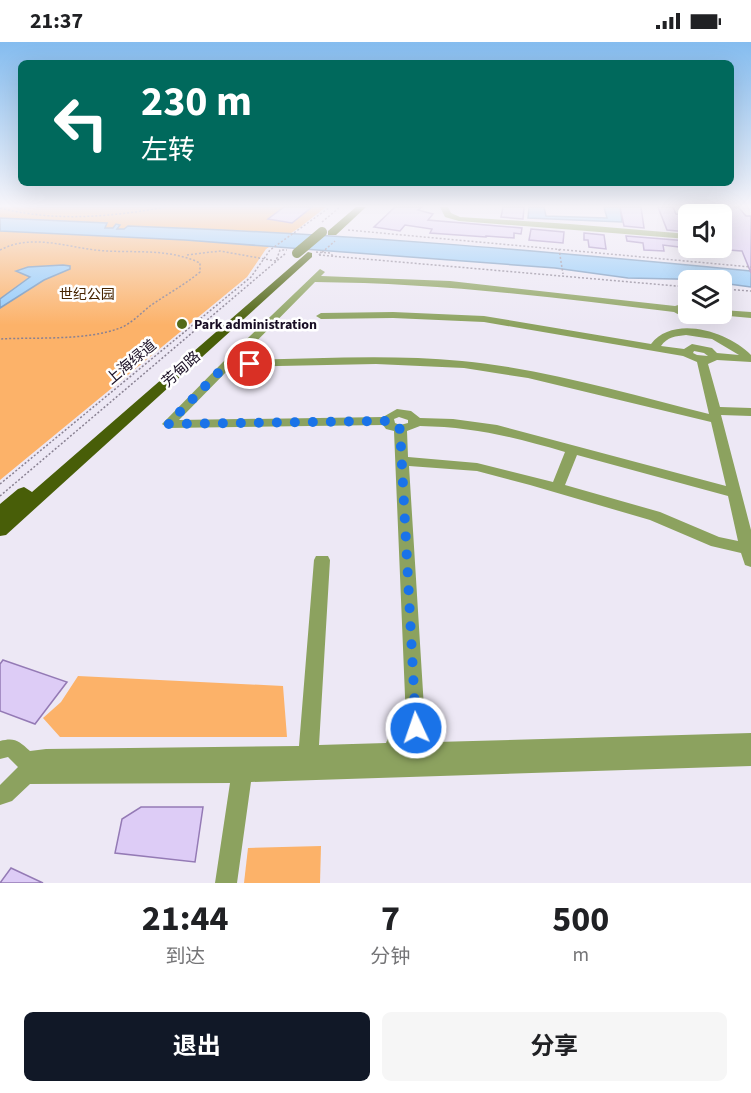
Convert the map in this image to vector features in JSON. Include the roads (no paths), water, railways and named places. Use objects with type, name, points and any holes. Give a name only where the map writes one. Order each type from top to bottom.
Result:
[{"type":"main road","name":"芳甸路","points":[[0,514],[312,246]]},
{"type":"main road","name":"芳甸路","points":[[0,530],[303,254]]},
{"type":"street","points":[[677,309],[456,284],[316,276],[168,424],[453,423],[497,429],[734,493]]},
{"type":"street","points":[[732,314],[751,315]]},
{"type":"street","points":[[321,316],[393,315],[484,319],[654,348],[686,352],[688,349],[699,347],[710,351],[708,358],[716,415],[750,553]]},
{"type":"street","points":[[696,324],[698,333]]},
{"type":"street","points":[[654,348],[657,340],[667,334],[698,333],[729,342],[750,359]]},
{"type":"street","points":[[708,358],[750,359]]},
{"type":"street","points":[[227,364],[408,362],[463,365],[572,384],[716,415],[751,412]]},
{"type":"street","points":[[401,424],[416,728],[427,738],[425,752]]},
{"type":"street","points":[[557,488],[573,449]]},
{"type":"street","points":[[402,461],[477,467],[557,488],[655,516],[716,542],[750,553]]},
{"type":"street","points":[[308,755],[322,560]]},
{"type":"street","points":[[396,753],[396,741],[401,729],[416,728]]},
{"type":"street","points":[[0,750],[12,747],[26,761],[46,758],[243,765],[308,755],[751,742]]},
{"type":"street","points":[[0,795],[5,794],[26,774],[243,765],[751,757]]},
{"type":"street","points":[[226,883],[243,765]]},
{"type":"water","points":[[268,246],[469,246],[518,250],[751,271],[751,287],[732,284],[732,270],[678,270],[678,279],[628,278],[555,268]]},
{"type":"water","points":[[70,266],[70,269],[44,280],[0,308],[0,299],[30,277],[16,271],[28,267]]},
{"type":"place","name":"Park administration","points":[[182,324]]},
{"type":"park label","name":"世纪公园","points":[[87,294]]}]
